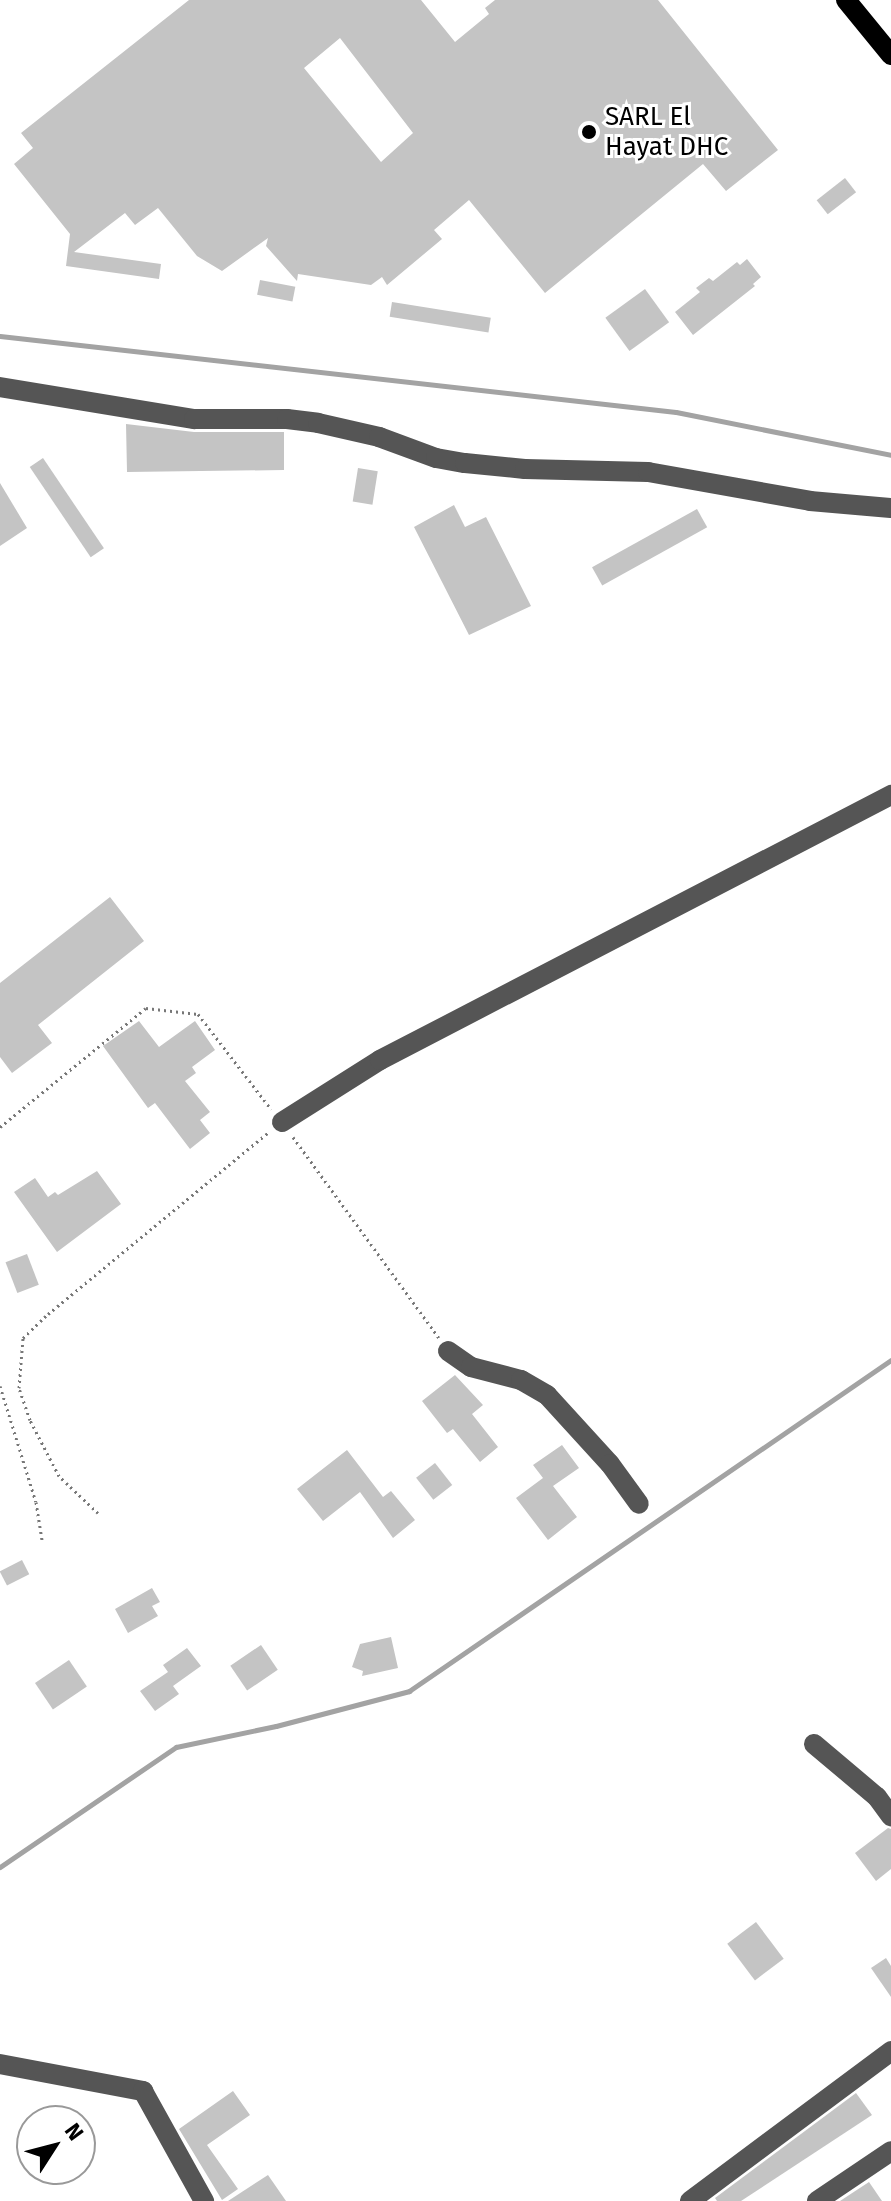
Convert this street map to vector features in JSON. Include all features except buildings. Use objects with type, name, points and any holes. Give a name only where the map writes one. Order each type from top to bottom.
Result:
[{"type":"main road","points":[[846,0],[891,55]]},
{"type":"street","points":[[0,387],[194,419],[287,419],[318,423],[379,437],[436,458],[479,465],[648,472],[810,501],[891,508]]},
{"type":"street","points":[[282,1122],[380,1060],[891,795]]},
{"type":"street","points":[[448,1351],[471,1367],[521,1380],[547,1395],[610,1464],[639,1504]]},
{"type":"street","points":[[814,1744],[877,1797],[891,1816]]},
{"type":"street","points":[[690,2201],[891,2051]]},
{"type":"street","points":[[0,2064],[143,2091],[204,2201]]},
{"type":"street","points":[[817,2201],[891,2151]]},
{"type":"path","points":[[0,1127],[146,1008],[198,1014],[282,1122],[448,1351]]},
{"type":"path","points":[[98,1513],[59,1476],[30,1420],[19,1388],[23,1338],[48,1314],[282,1122]]},
{"type":"path","points":[[0,1386],[36,1502],[42,1541]]},
{"type":"waterway","points":[[0,336],[676,412],[891,455]]},
{"type":"waterway","points":[[0,1867],[176,1747],[276,1726],[409,1691],[891,1360]]},
{"type":"place","name":"SARL El Hayat DHC","points":[[589,132]]}]
